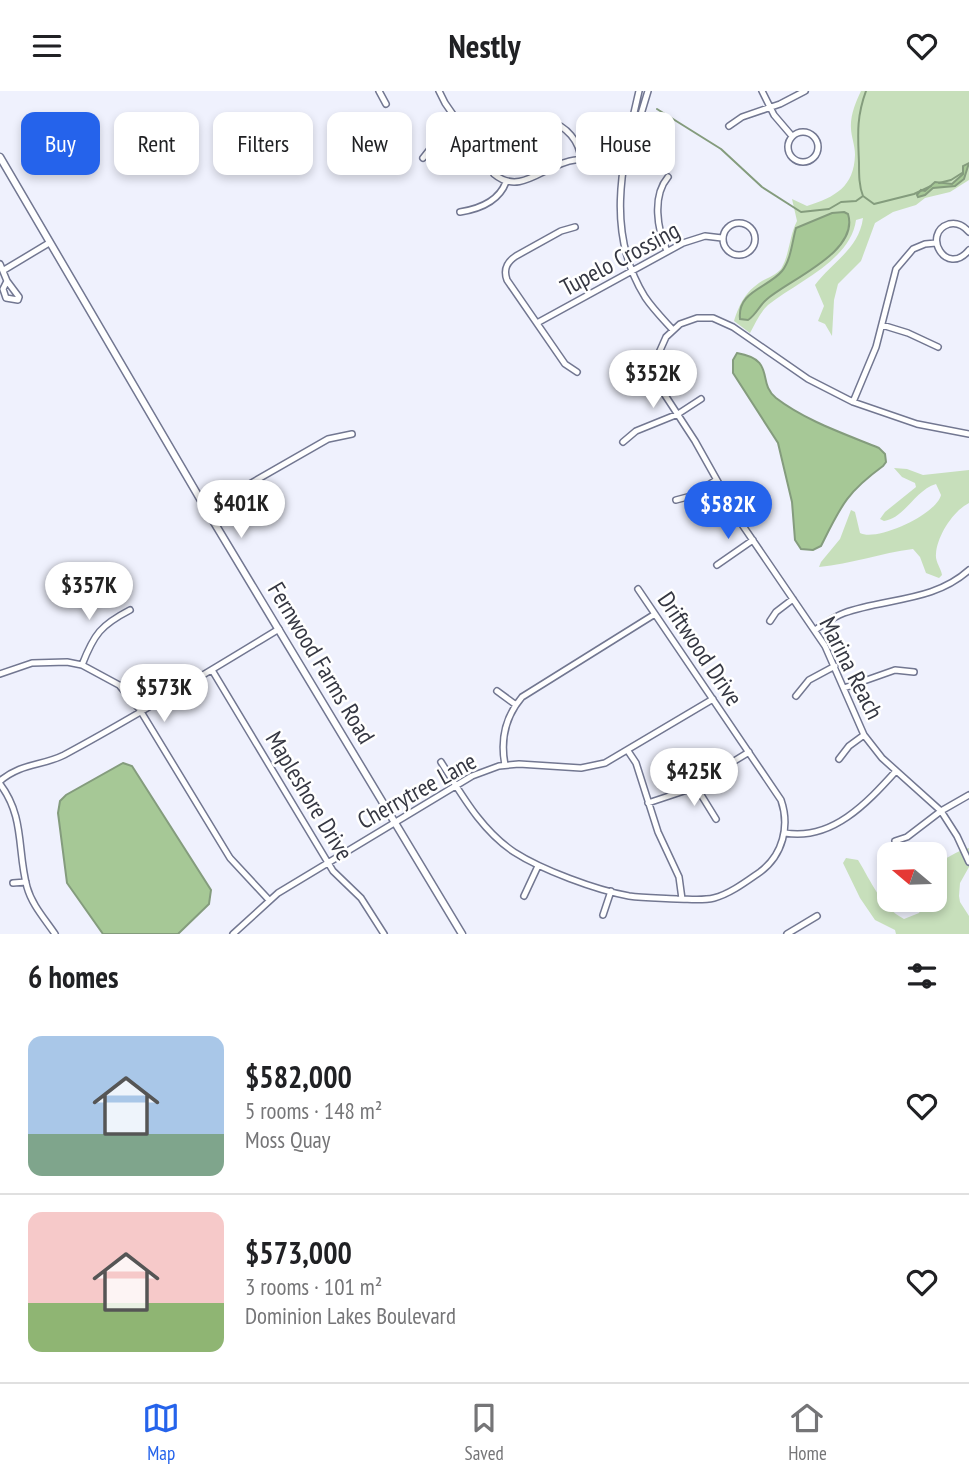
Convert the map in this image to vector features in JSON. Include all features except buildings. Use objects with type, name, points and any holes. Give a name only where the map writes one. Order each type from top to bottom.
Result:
[{"type":"street","points":[[380,91],[386,104]]},
{"type":"street","points":[[439,91],[452,112]]},
{"type":"street","points":[[634,112],[639,91]]},
{"type":"street","points":[[641,112],[648,91]]},
{"type":"street","points":[[762,91],[781,125],[792,136]]},
{"type":"street","points":[[729,126],[742,117],[771,108],[804,91]]},
{"type":"street","points":[[562,127],[576,141]]},
{"type":"street","points":[[804,131],[815,137],[818,143],[816,155],[805,162],[793,159],[788,148],[792,136],[804,131]]},
{"type":"street","points":[[423,158],[426,154]]},
{"type":"street","name":"Fernwood Farms Road","points":[[0,157],[206,509],[462,934]]},
{"type":"street","points":[[496,175],[506,182],[520,183],[551,167],[576,161]]},
{"type":"street","points":[[622,175],[619,197],[625,252],[649,301],[673,330],[696,318],[721,320],[808,379],[853,402],[916,424],[969,434]]},
{"type":"street","points":[[667,251],[658,211],[659,193],[668,177]]},
{"type":"street","points":[[460,212],[477,208],[495,198],[506,182]]},
{"type":"street","name":"Tupelo Crossing","points":[[738,223],[746,225],[755,237],[750,252],[743,255],[728,252],[723,246],[722,238],[725,230],[738,223]]},
{"type":"street","points":[[969,232],[961,225],[949,224],[939,231],[936,243],[941,253],[950,259],[961,257],[969,250]]},
{"type":"street","points":[[575,227],[561,231],[516,256],[506,266],[507,279],[565,365],[577,372]]},
{"type":"street","name":"Tupelo Crossing","points":[[537,323],[667,251],[705,236],[722,238]]},
{"type":"street","points":[[7,281],[2,267],[49,243]]},
{"type":"street","points":[[853,402],[870,362],[900,263],[919,246],[936,243]]},
{"type":"street","points":[[882,325],[938,347]]},
{"type":"street","name":"Marina Reach","points":[[673,330],[659,352],[656,372],[663,392],[753,540],[815,630],[835,666],[864,735],[896,771],[921,790],[941,811],[950,823],[969,862]]},
{"type":"street","points":[[623,442],[636,431],[678,414],[701,399]]},
{"type":"street","points":[[206,509],[328,439],[352,434]]},
{"type":"street","points":[[676,500],[691,496],[716,480]]},
{"type":"street","points":[[717,565],[753,540]]},
{"type":"street","points":[[815,630],[850,611],[910,598],[943,587],[968,572]]},
{"type":"street","name":"Driftwood Drive","points":[[638,589],[781,800],[785,813],[785,833]]},
{"type":"street","points":[[769,621],[793,599]]},
{"type":"street","points":[[82,665],[93,637],[112,619],[130,610]]},
{"type":"street","points":[[505,765],[502,746],[504,731],[516,705],[535,688],[656,614]]},
{"type":"street","points":[[55,934],[36,906],[26,882],[18,818],[0,782],[25,766],[65,754],[279,629]]},
{"type":"street","points":[[0,674],[47,661],[82,665],[119,685],[140,711],[230,858],[269,900]]},
{"type":"street","points":[[796,696],[809,680],[835,666]]},
{"type":"street","name":"Mapleshore Drive","points":[[212,670],[327,862],[337,877],[361,898],[384,934]]},
{"type":"street","points":[[844,688],[895,670],[914,672]]},
{"type":"street","points":[[498,691],[516,705]]},
{"type":"street","name":"Cherrytree Lane","points":[[233,934],[269,900],[327,862],[478,773],[505,765],[589,767],[605,763],[713,699]]},
{"type":"street","points":[[839,759],[849,745],[864,735]]},
{"type":"street","points":[[628,751],[637,766],[648,803],[679,877],[682,899]]},
{"type":"street","points":[[648,803],[678,794],[749,752]]},
{"type":"street","points":[[442,762],[475,815],[498,840],[518,855],[538,866],[632,897],[682,899],[713,899],[755,876],[773,860],[785,833],[808,835],[831,827],[871,798],[896,771]]},
{"type":"street","points":[[695,785],[716,818]]},
{"type":"street","points":[[895,841],[907,837],[941,811],[969,795]]},
{"type":"street","points":[[524,896],[538,866]]},
{"type":"street","points":[[13,883],[26,882]]},
{"type":"street","points":[[603,915],[611,891]]},
{"type":"street","points":[[787,934],[817,916]]},
{"type":"street","points":[[798,928],[804,934]]},
{"type":"shaded area","points":[[861,91],[969,91],[969,180],[950,192],[925,198],[916,205],[893,212],[875,223],[861,261],[838,284],[834,300],[832,336],[825,324],[818,321],[824,306],[815,285],[851,247],[863,218],[856,220],[852,234],[834,258],[768,305],[750,333],[734,321],[747,294],[779,271],[784,263],[797,221],[792,199],[807,206],[817,203],[841,189],[851,175],[855,155],[851,119]]},
{"type":"shaded area","points":[[969,163],[964,179],[955,186],[933,188],[918,197],[921,190],[925,191],[935,182],[952,184],[963,174],[963,166]]},
{"type":"shaded area","points":[[832,213],[848,214],[849,228],[833,253],[776,292],[748,320],[740,319],[740,310],[748,296],[776,277],[785,267],[796,228]]},
{"type":"shaded area","points":[[737,353],[749,356],[762,366],[770,392],[776,398],[800,414],[879,448],[885,454],[886,462],[883,466],[852,493],[821,546],[813,550],[801,549],[795,540],[792,502],[778,443],[733,373],[733,360]]},
{"type":"shaded area","points":[[894,468],[923,475],[969,470],[969,503],[952,518],[937,547],[936,560],[942,575],[939,578],[926,573],[920,557],[913,549],[819,567],[840,539],[851,510],[855,512],[860,533],[879,534],[918,518],[937,502],[941,495],[936,484],[922,492],[898,515],[884,521],[880,519],[916,487],[915,483],[902,477]]},
{"type":"shaded area","points":[[123,763],[132,766],[211,890],[209,904],[178,934],[103,934],[67,883],[58,813],[60,801]]},
{"type":"shaded area","points":[[969,848],[969,867],[960,883],[959,896],[969,916],[969,934],[896,934],[895,930],[875,920],[860,898],[843,863],[846,858],[858,860],[877,892],[877,912],[894,912],[904,919],[920,912],[947,912],[947,858]]},
{"type":"waterway","points":[[866,91],[858,127],[859,176],[863,196],[874,204],[914,194],[931,186]]},
{"type":"waterway","points":[[657,109],[721,149],[762,187],[801,212],[829,209],[841,202],[856,201],[863,196]]},
{"type":"waterway","points":[[939,183],[962,173]]}]
